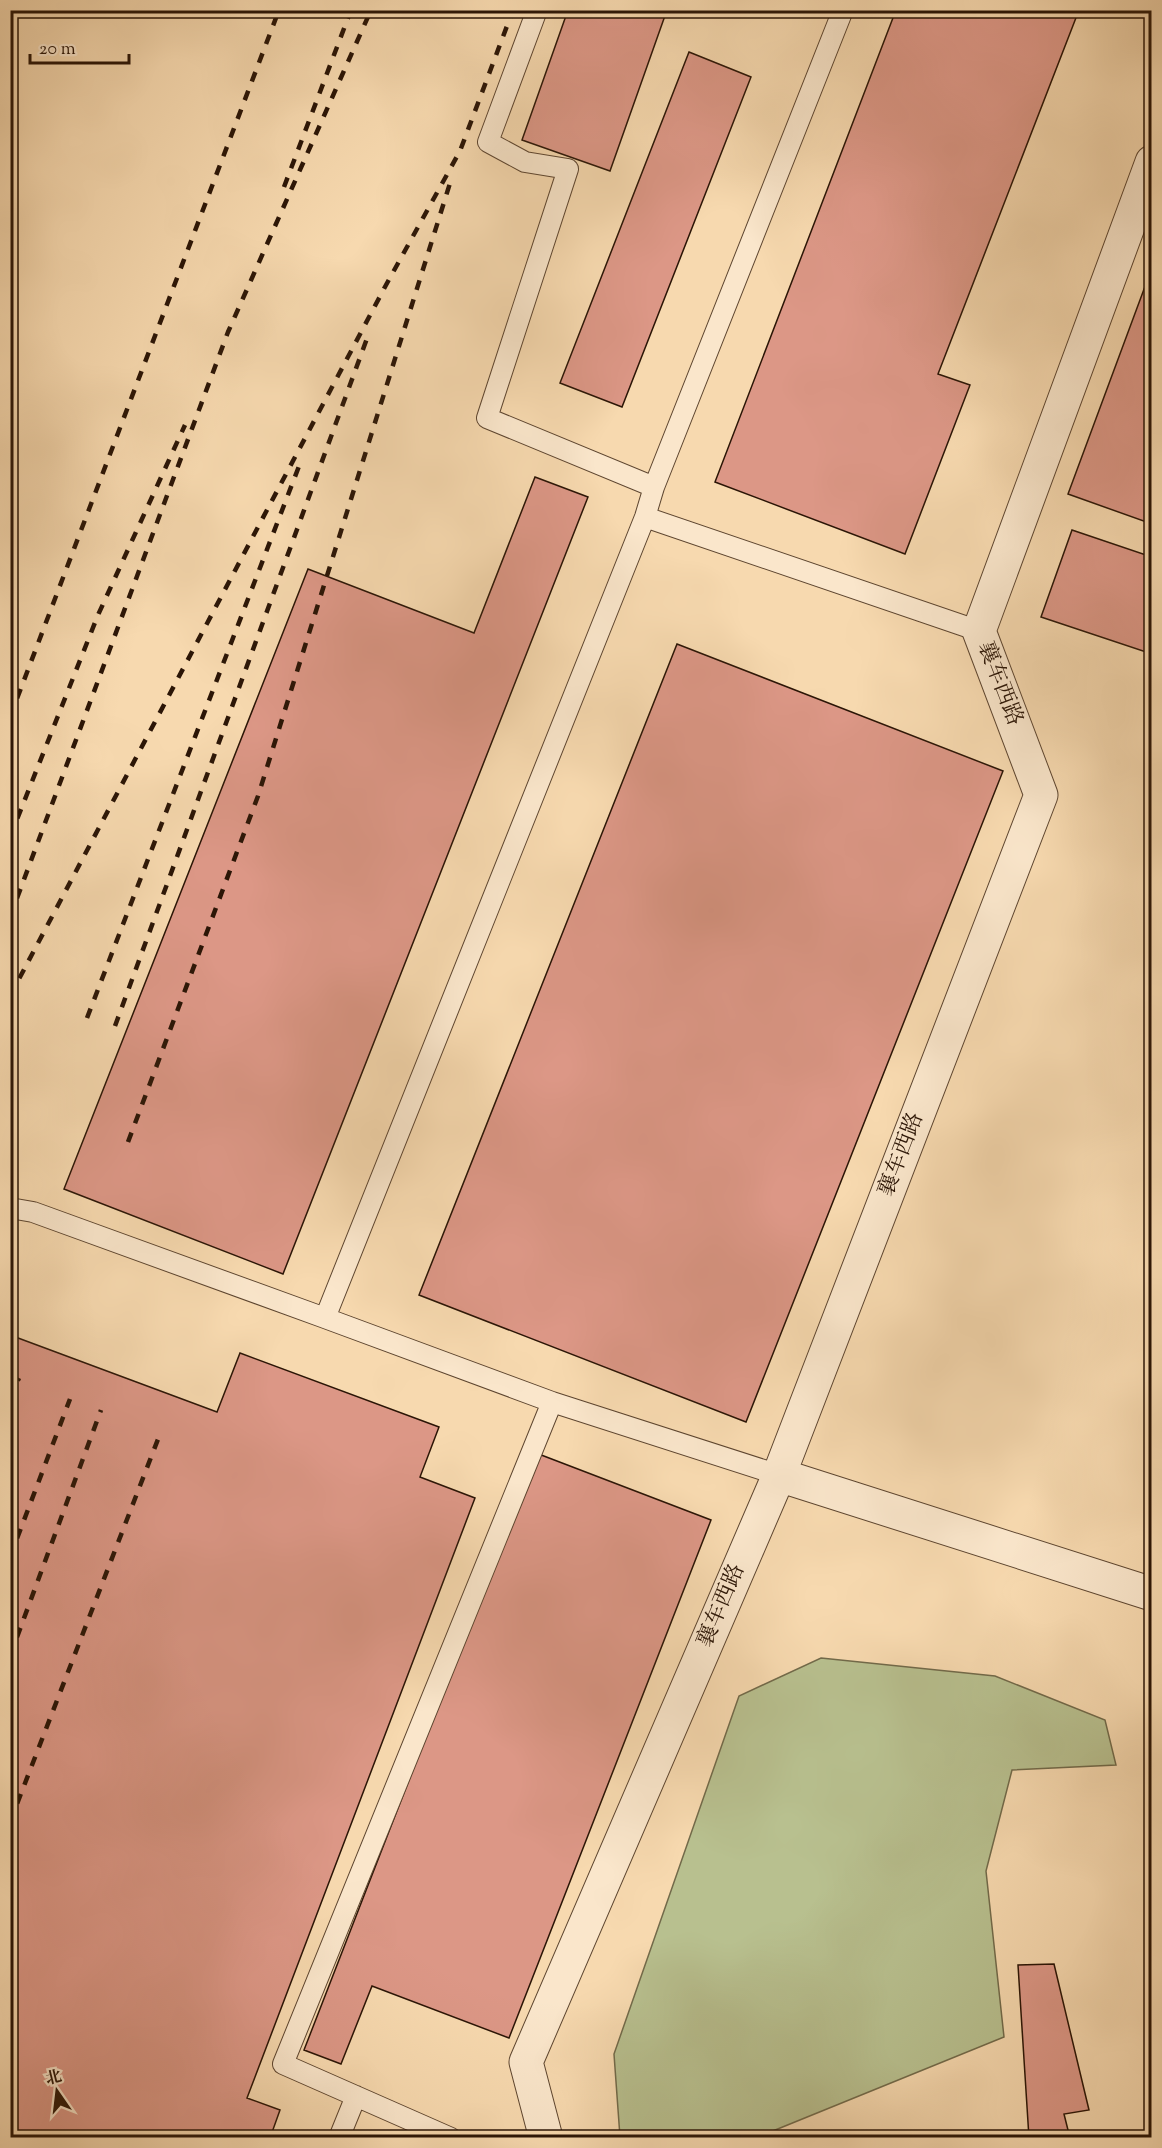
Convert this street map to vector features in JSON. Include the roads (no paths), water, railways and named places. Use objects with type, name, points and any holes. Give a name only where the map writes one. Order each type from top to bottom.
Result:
[{"type":"street","name":"襄车西路","points":[[546,2138],[526,2062],[779,1474],[1041,795],[979,631],[1152,162]]},
{"type":"street","points":[[779,1474],[1152,1594]]},
{"type":"lane","points":[[537,10],[488,142],[525,162],[568,169],[487,418],[654,487]]},
{"type":"lane","points":[[325,1318],[645,517],[654,487],[843,10]]},
{"type":"lane","points":[[645,517],[979,631]]},
{"type":"lane","points":[[10,1208],[33,1212],[552,1402],[779,1474]]},
{"type":"lane","points":[[451,2138],[283,2064],[552,1402]]},
{"type":"lane","points":[[339,2138],[356,2096]]},
{"type":"railway","points":[[10,717],[279,10]]},
{"type":"railway","points":[[284,187],[351,10]]},
{"type":"railway","points":[[10,917],[228,332],[371,10]]},
{"type":"railway","points":[[10,996],[386,285],[460,151],[513,10]]},
{"type":"railway","points":[[128,1142],[258,796],[451,180]]},
{"type":"railway","points":[[115,1026],[369,333]]},
{"type":"railway","points":[[10,837],[98,615],[185,425]]},
{"type":"railway","points":[[87,1018],[301,461]]},
{"type":"railway","points":[[10,1399],[19,1378]]},
{"type":"railway","points":[[10,1557],[70,1399]]},
{"type":"railway","points":[[10,1656],[101,1410]]},
{"type":"railway","points":[[10,1822],[160,1434]]}]
